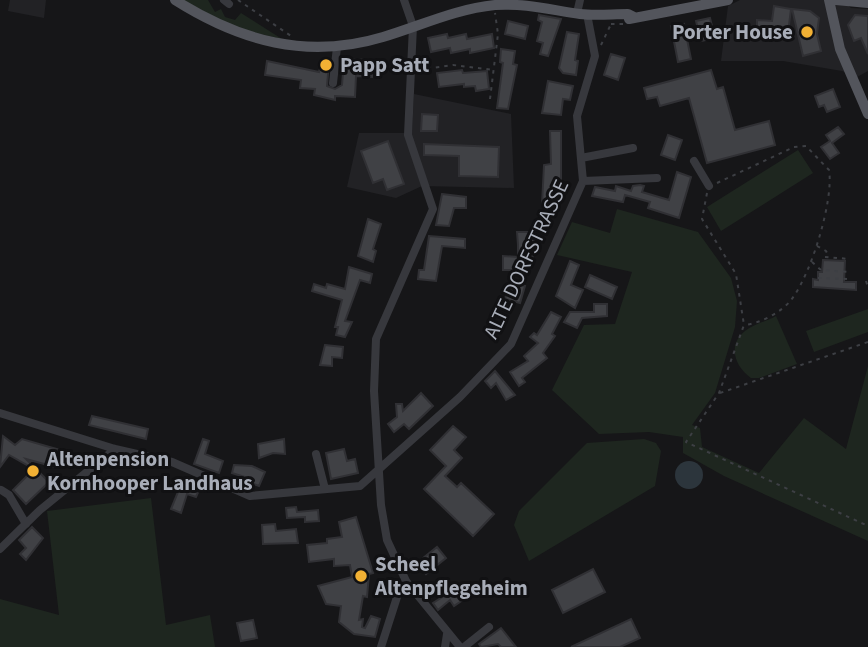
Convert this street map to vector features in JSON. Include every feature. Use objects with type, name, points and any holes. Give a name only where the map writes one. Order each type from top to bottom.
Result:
[{"type":"main road","points":[[175,0],[203,17],[244,36],[292,47],[337,47],[384,37],[493,3],[534,5],[613,20],[664,14],[728,0]]},
{"type":"main road","points":[[829,0],[845,65],[868,114]]},
{"type":"main road","points":[[836,0],[868,3]]},
{"type":"main road","points":[[587,14],[628,14],[634,17]]},
{"type":"street","points":[[404,0],[413,26],[408,135],[433,209],[376,339],[373,391],[387,540],[406,581],[447,634],[462,647],[489,627]]},
{"type":"street","name":"ALTE DORFSTRASSE","points":[[0,413],[116,449],[172,462],[250,496],[360,486],[460,397],[511,344],[583,181],[577,116],[595,55],[587,14],[580,0]]},
{"type":"street","points":[[333,83],[337,47]]},
{"type":"street","points":[[581,158],[633,148]]},
{"type":"street","points":[[694,160],[709,186]]},
{"type":"street","points":[[583,181],[657,178]]},
{"type":"street","points":[[0,549],[116,449]]},
{"type":"street","points":[[316,454],[325,489]]},
{"type":"street","points":[[1,490],[9,495],[26,524]]},
{"type":"street","points":[[382,647],[398,594],[406,581]]},
{"type":"street","points":[[445,647],[447,634]]},
{"type":"path","points":[[230,1],[292,37]]},
{"type":"path","points":[[490,100],[498,34],[493,3]]},
{"type":"path","points":[[595,55],[613,20]]},
{"type":"path","points":[[411,71],[453,65],[494,70]]},
{"type":"path","points":[[744,325],[781,309],[792,299],[816,246],[831,183],[826,165],[806,146],[794,147],[709,186],[702,219],[736,274],[744,325],[719,393],[686,442],[868,526]]},
{"type":"path","points":[[816,246],[826,251],[827,257],[850,259]]},
{"type":"path","points":[[810,262],[818,265],[821,270],[849,272]]},
{"type":"path","points":[[818,278],[849,279]]},
{"type":"path","points":[[866,281],[868,288]]},
{"type":"path","points":[[719,393],[868,342]]},
{"type":"shaded area","points":[[10,0],[46,0],[44,18],[8,11]]},
{"type":"shaded area","points":[[182,0],[208,0],[215,12],[221,9],[225,17],[235,20],[241,13],[282,39],[235,28]]},
{"type":"shaded area","points":[[740,0],[841,0],[851,8],[868,9],[868,71],[857,77],[842,71],[783,61],[721,61],[728,6]]},
{"type":"shaded area","points":[[414,94],[511,114],[514,188],[422,186],[396,198],[347,187],[359,133],[412,133]]},
{"type":"shaded area","points":[[798,150],[813,173],[721,231],[707,207]]},
{"type":"shaded area","points":[[617,209],[698,232],[731,278],[737,301],[735,327],[715,393],[692,425],[700,428],[702,447],[759,473],[804,418],[846,449],[868,366],[868,541],[724,476],[683,453],[683,437],[649,432],[599,434],[552,390],[584,325],[615,324],[632,272],[557,255],[572,222],[610,233]]},
{"type":"shaded area","points":[[868,309],[868,332],[814,352],[806,331]]},
{"type":"shaded area","points":[[776,316],[797,364],[759,378],[751,378],[737,362],[736,343],[749,329]]},
{"type":"shaded area","points":[[644,439],[656,443],[661,451],[655,486],[529,561],[514,525],[519,511],[587,443]]},
{"type":"shaded area","points":[[689,461],[699,465],[703,475],[699,485],[689,489],[679,485],[675,475],[679,465]]},
{"type":"shaded area","points":[[151,498],[166,625],[210,615],[215,647],[0,647],[0,599],[59,615],[47,511]]},
{"type":"building","points":[[774,6],[791,9],[788,33],[757,27],[757,20],[772,21]]},
{"type":"building","name":"Porter House","points":[[792,9],[810,11],[819,18],[817,34],[821,51],[803,56]]},
{"type":"building","points":[[539,15],[561,19],[548,56],[540,54],[543,43],[537,41],[542,22],[538,20]]},
{"type":"building","points":[[855,15],[868,16],[868,54],[861,38],[854,41],[848,25]]},
{"type":"building","points":[[710,18],[715,38],[701,41],[696,21]]},
{"type":"building","points":[[508,21],[528,26],[525,39],[505,34]]},
{"type":"building","points":[[684,24],[691,59],[678,62],[671,26]]},
{"type":"building","points":[[567,32],[579,34],[576,75],[563,73],[559,68]]},
{"type":"building","points":[[447,34],[448,38],[466,34],[467,39],[492,34],[494,48],[470,53],[470,49],[451,53],[450,48],[431,52],[428,38]]},
{"type":"building","points":[[501,49],[515,51],[513,64],[517,65],[508,109],[497,108],[503,63],[500,62]]},
{"type":"building","points":[[611,54],[625,58],[618,80],[604,75]]},
{"type":"building","points":[[344,59],[373,60],[372,77],[356,76],[355,97],[335,96],[335,100],[314,95],[315,89],[300,88],[301,80],[265,75],[267,61],[319,72],[322,61],[329,62],[327,86],[335,89],[342,85]]},
{"type":"building","points":[[462,70],[463,73],[487,71],[489,89],[476,91],[475,86],[464,87],[464,84],[439,87],[437,73]]},
{"type":"building","points":[[711,70],[717,89],[723,87],[735,130],[769,121],[775,145],[707,163],[689,98],[660,106],[657,97],[647,99],[644,88]]},
{"type":"building","points":[[548,81],[573,86],[570,100],[563,99],[561,115],[542,113]]},
{"type":"building","points":[[833,89],[840,107],[827,112],[824,105],[819,107],[815,96]]},
{"type":"building","points":[[422,114],[438,115],[437,131],[421,131]]},
{"type":"building","points":[[838,127],[844,134],[832,143],[839,153],[830,159],[821,147],[830,141],[826,135]]},
{"type":"building","points":[[550,131],[561,131],[561,180],[556,180],[558,202],[542,204],[544,165],[551,164]]},
{"type":"building","points":[[668,135],[682,140],[675,160],[661,155]]},
{"type":"building","points":[[388,141],[404,184],[387,190],[383,179],[373,183],[361,151]]},
{"type":"building","points":[[424,144],[499,147],[498,177],[459,176],[459,156],[424,155]]},
{"type":"building","points":[[677,172],[691,177],[679,218],[648,208],[650,202],[625,195],[623,202],[592,196],[595,187],[615,191],[616,186],[631,191],[633,186],[640,185],[644,186],[642,192],[669,200]]},
{"type":"building","points":[[442,194],[466,197],[466,208],[454,208],[449,226],[436,225]]},
{"type":"building","points":[[368,219],[381,224],[373,249],[376,251],[373,262],[358,256]]},
{"type":"building","points":[[517,232],[535,232],[532,263],[518,262],[518,270],[503,270],[503,256],[518,257]]},
{"type":"building","points":[[429,236],[465,239],[465,248],[442,246],[436,281],[418,279],[419,270],[424,270]]},
{"type":"building","points":[[823,260],[845,261],[844,282],[856,282],[856,290],[813,287],[813,279],[818,280],[818,272],[822,272]]},
{"type":"building","points":[[570,261],[579,265],[571,285],[583,290],[575,308],[556,296]]},
{"type":"building","points":[[349,267],[372,274],[370,283],[360,280],[345,321],[352,322],[345,337],[336,335],[338,327],[335,327],[342,300],[312,291],[314,284],[345,289]]},
{"type":"building","points":[[590,275],[617,287],[612,299],[585,287]]},
{"type":"building","points":[[510,281],[525,286],[520,303],[505,299]]},
{"type":"building","points":[[594,304],[607,304],[607,316],[582,318],[577,328],[564,322],[570,312],[594,312]]},
{"type":"building","points":[[551,312],[561,317],[552,334],[555,336],[543,353],[547,358],[522,378],[525,382],[519,386],[510,372],[528,361],[524,356],[538,343],[530,337],[534,333],[537,335]]},
{"type":"building","points":[[325,345],[343,347],[342,358],[332,357],[332,366],[320,365]]},
{"type":"building","points":[[495,371],[515,395],[506,400],[496,383],[491,388],[485,381]]},
{"type":"building","points":[[421,393],[433,406],[409,429],[404,424],[394,432],[388,424],[397,417],[396,404],[402,404],[403,411]]},
{"type":"building","points":[[92,416],[148,429],[146,439],[89,425]]},
{"type":"building","points":[[453,426],[466,437],[454,450],[462,458],[445,476],[457,487],[461,483],[494,514],[473,536],[424,489],[446,466],[430,450]]},
{"type":"building","name":"Altenpension Kornhooper Landhaus","points":[[3,436],[15,445],[22,439],[60,450],[55,467],[26,459],[49,482],[26,504],[13,490],[32,468],[9,455],[0,467]]},
{"type":"building","points":[[203,439],[209,441],[205,454],[223,461],[219,473],[194,464]]},
{"type":"building","points":[[284,439],[285,454],[273,453],[259,458],[258,444]]},
{"type":"building","points":[[344,449],[347,461],[355,459],[358,473],[331,479],[326,453]]},
{"type":"building","points":[[234,465],[252,466],[265,472],[259,486],[246,481],[248,478],[232,473]]},
{"type":"building","points":[[182,482],[200,488],[196,497],[187,494],[181,513],[171,509]]},
{"type":"building","points":[[296,507],[297,512],[318,510],[319,521],[305,522],[305,517],[287,518],[286,508]]},
{"type":"building","name":"Scheel Altenpflegeheim","points":[[356,517],[373,573],[369,574],[367,597],[363,596],[359,620],[363,619],[362,627],[365,628],[371,616],[380,619],[375,637],[354,634],[339,622],[341,606],[326,604],[318,586],[352,577],[350,565],[334,566],[334,559],[309,562],[307,545],[327,543],[327,539],[342,537],[339,522]]},
{"type":"building","points":[[275,524],[276,531],[296,529],[298,543],[263,544],[262,525]]},
{"type":"building","points":[[32,527],[43,538],[26,560],[20,554],[26,548],[19,540]]},
{"type":"building","points":[[437,547],[446,558],[426,574],[417,563]]},
{"type":"building","points":[[593,569],[605,592],[563,613],[552,590]]},
{"type":"building","points":[[463,584],[470,595],[454,606],[450,600],[438,610],[433,603]]},
{"type":"building","points":[[631,619],[640,638],[620,647],[571,647]]},
{"type":"building","points":[[253,620],[257,638],[241,641],[237,623]]},
{"type":"building","points":[[501,628],[516,647],[501,647],[498,644],[481,647],[479,644]]},
{"type":"place","name":"Porter House","points":[[807,32]]},
{"type":"place","name":"Papp Satt","points":[[326,65]]},
{"type":"place","name":"Altenpension Kornhooper Landhaus","points":[[33,471]]},
{"type":"place","name":"Scheel Altenpflegeheim","points":[[361,576]]}]
